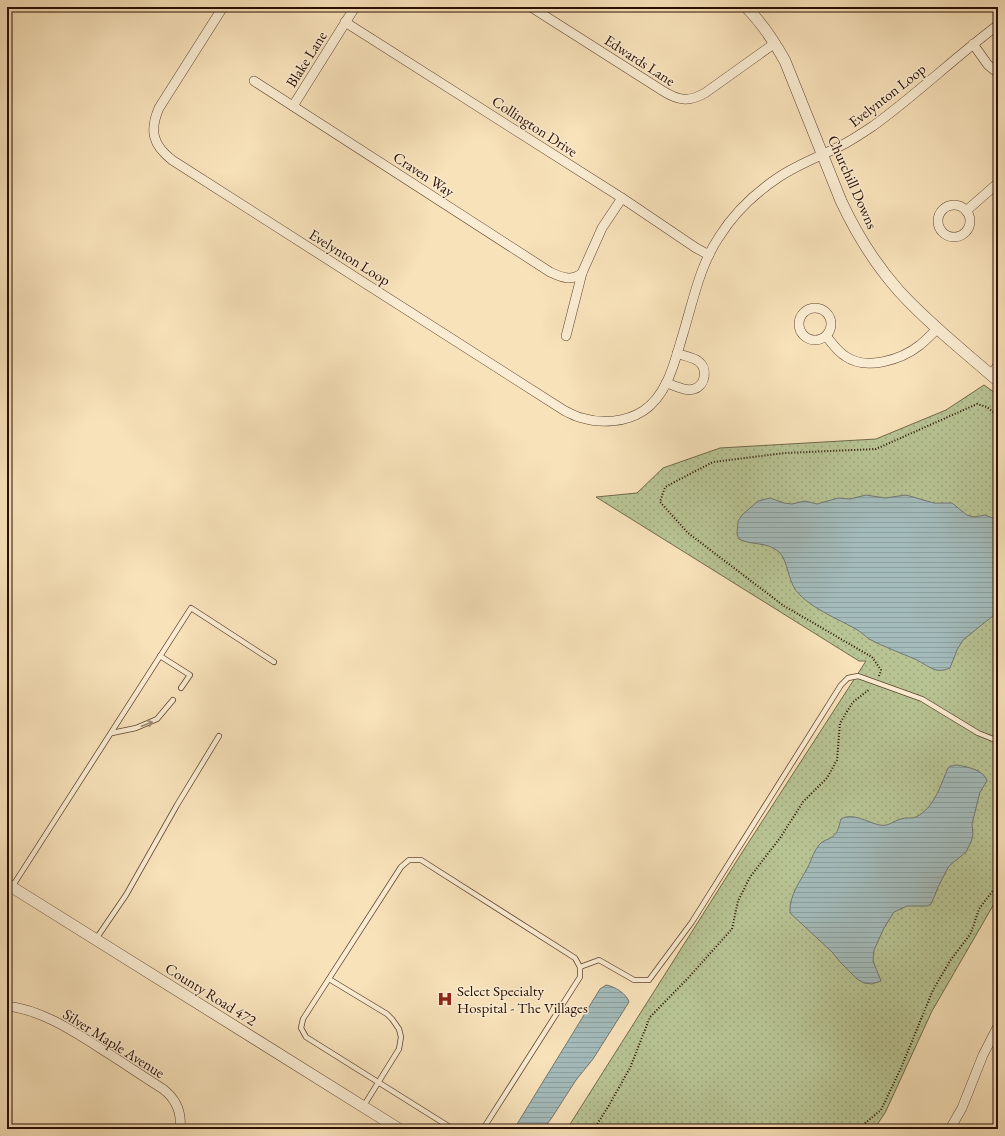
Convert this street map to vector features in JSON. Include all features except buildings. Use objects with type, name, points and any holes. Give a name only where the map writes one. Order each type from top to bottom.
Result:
[{"type":"street","name":"Evelynton Loop","points":[[223,7],[159,108],[155,118],[153,130],[156,142],[162,153],[565,411],[582,418],[603,421],[625,419],[644,410],[656,399],[666,383],[677,354],[699,282],[709,255],[722,232],[746,203],[780,177],[822,154],[847,143],[874,125],[998,25]]},
{"type":"street","name":"Blake Lane","points":[[293,106],[355,7]]},
{"type":"street","name":"Edwards Lane","points":[[531,7],[674,98],[679,99],[696,98],[775,43]]},
{"type":"street","name":"Churchill Downs","points":[[746,7],[764,27],[785,61],[849,218],[872,256],[898,290],[994,378]]},
{"type":"street","name":"Collington Drive","points":[[345,22],[709,255]]},
{"type":"street","points":[[973,44],[988,65],[998,73]]},
{"type":"street","name":"Craven Way","points":[[254,81],[550,272],[570,279],[578,277],[582,273]]},
{"type":"street","points":[[966,211],[998,183]]},
{"type":"street","points":[[566,336],[582,273],[602,228],[622,198]]},
{"type":"street","points":[[826,336],[845,357],[855,361],[867,363],[881,362],[901,356],[919,346],[938,328]]},
{"type":"street","points":[[666,383],[686,390],[694,389],[700,386],[704,380],[705,373],[703,366],[698,361],[677,354]]},
{"type":"street","points":[[994,378],[998,365]]},
{"type":"street","name":"County Road 472","points":[[10,885],[399,1129]]},
{"type":"street","name":"Silver Maple Avenue","points":[[7,1006],[18,1007],[35,1013],[71,1030],[163,1089],[174,1099],[179,1108],[181,1117],[180,1129]]},
{"type":"street","points":[[950,1129],[962,1108],[983,1055],[995,1038],[998,1026]]},
{"type":"lane","points":[[10,885],[112,733],[191,608],[274,662]]},
{"type":"lane","points":[[160,656],[190,675],[181,688]]},
{"type":"lane","points":[[580,967],[598,960],[634,980],[649,980],[692,922],[841,685],[848,678],[858,676],[922,699],[978,733],[998,741]]},
{"type":"lane","points":[[112,733],[136,728],[157,720],[173,700]]},
{"type":"lane","points":[[96,939],[126,895],[177,805],[219,736]]},
{"type":"lane","points":[[453,1129],[306,1037],[301,1028],[303,1019],[401,867],[409,860],[421,860],[575,958],[580,967],[580,977],[483,1129]]},
{"type":"lane","points":[[329,979],[387,1014],[399,1029],[401,1037],[399,1050],[363,1107]]},
{"type":"path","points":[[594,1129],[630,1068],[650,1017],[688,978],[732,929],[738,901],[750,877],[780,838],[803,802],[827,778],[837,760],[840,723],[853,702],[877,683],[881,670],[872,658],[784,606],[688,533],[660,502],[665,487],[712,462],[785,453],[876,449],[977,404],[987,407],[998,416]]},
{"type":"path","points":[[858,1129],[881,1110],[901,1068],[933,990],[950,961],[970,933],[979,909],[998,884]]},
{"type":"green space","points":[[984,385],[998,395],[998,897],[932,1011],[885,1113],[874,1129],[567,1129],[743,851],[866,661],[859,661],[596,497],[637,493],[663,468],[720,448],[876,439],[946,410]]},
{"type":"water","points":[[866,495],[885,498],[906,495],[934,503],[952,503],[967,515],[974,517],[985,515],[998,520],[998,614],[994,615],[963,640],[957,650],[950,668],[945,670],[936,670],[931,668],[917,660],[869,639],[856,629],[819,609],[806,600],[796,590],[790,579],[785,561],[779,552],[770,546],[739,539],[737,534],[738,521],[742,515],[758,501],[770,498],[784,503],[792,504],[805,501],[817,504],[838,498],[850,499]]},
{"type":"water","points":[[957,765],[971,768],[983,774],[987,781],[980,792],[972,824],[973,834],[971,842],[966,852],[949,866],[931,904],[927,906],[907,906],[894,912],[884,928],[874,950],[873,961],[881,981],[872,984],[864,983],[857,979],[832,952],[790,913],[793,894],[817,847],[822,842],[836,834],[841,819],[846,817],[855,817],[875,824],[888,825],[903,818],[916,817],[928,808],[936,796],[948,768]]},
{"type":"water","points":[[606,985],[620,991],[626,996],[629,1002],[593,1059],[576,1080],[543,1129],[514,1129],[600,989]]},
{"type":"place","name":"Select Specialty Hospital - The Villages","points":[[445,999]]}]
